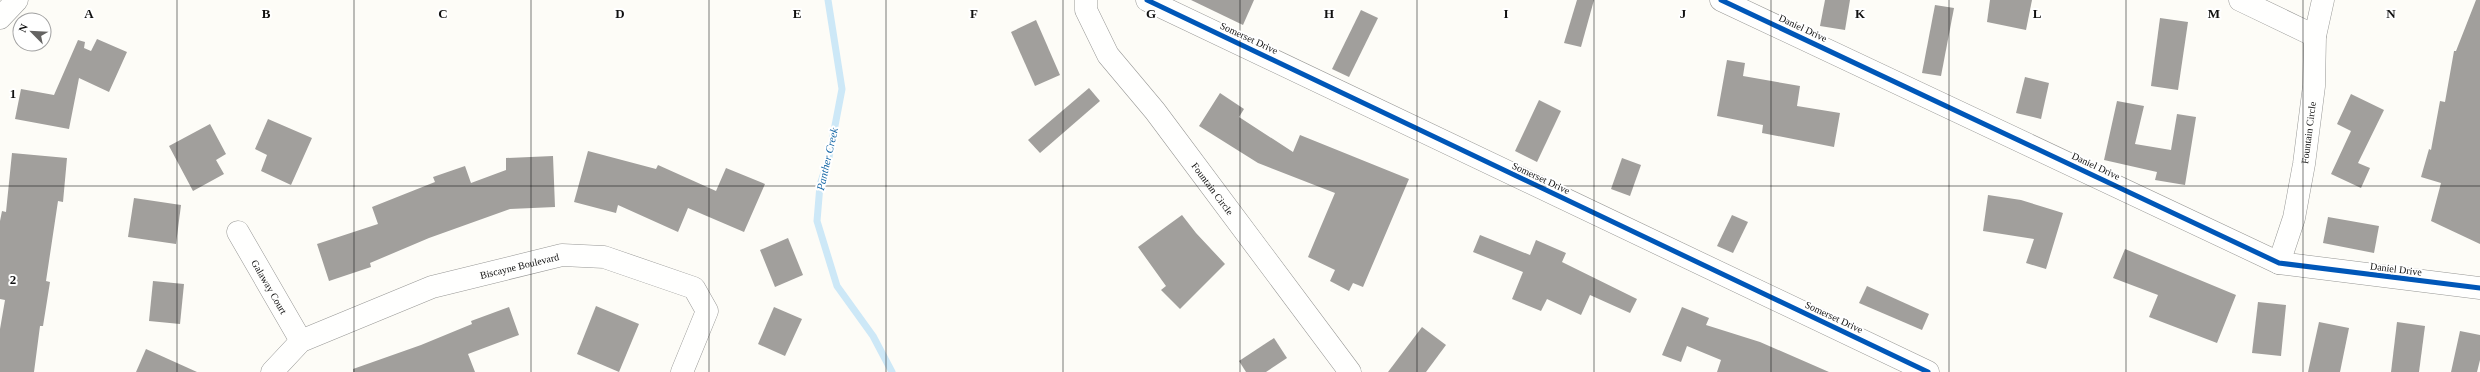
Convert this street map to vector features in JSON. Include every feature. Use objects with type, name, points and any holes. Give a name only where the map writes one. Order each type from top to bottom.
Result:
[{"type":"street","points":[[0,18],[17,0]]},
{"type":"street","name":"Fountain Circle","points":[[1086,0],[1086,10],[1108,55],[1155,111],[1350,372]]},
{"type":"street","name":"Somerset Drive","points":[[1147,0],[1928,372]]},
{"type":"street","name":"Daniel Drive","points":[[1722,0],[2278,263],[2480,288]]},
{"type":"street","points":[[2240,0],[2314,36]]},
{"type":"street","name":"Fountain Circle","points":[[2278,263],[2294,218],[2304,164],[2314,86],[2314,36],[2323,0]]},
{"type":"street","name":"Galaway Court","points":[[238,232],[301,341]]},
{"type":"street","name":"Biscayne Boulevard","points":[[272,372],[301,341],[432,287],[562,255],[604,257],[694,288],[707,312],[682,372]]},
{"type":"building","points":[[1191,0],[1254,0],[1243,25]]},
{"type":"building","points":[[1577,0],[1594,0],[1581,47],[1564,43]]},
{"type":"building","points":[[1825,0],[1850,0],[1845,30],[1820,26]]},
{"type":"building","points":[[1990,0],[2032,0],[2026,30],[1987,22]]},
{"type":"building","points":[[2476,0],[2480,0],[2480,244],[2431,221],[2441,183],[2421,177],[2429,149],[2431,150],[2440,101],[2445,102],[2454,51],[2456,51]]},
{"type":"building","points":[[1935,5],[1954,8],[1941,76],[1922,73]]},
{"type":"building","points":[[1361,10],[1378,18],[1349,77],[1332,69]]},
{"type":"building","points":[[2160,18],[2188,22],[2178,90],[2151,86]]},
{"type":"building","points":[[1036,20],[1060,75],[1035,86],[1011,32]]},
{"type":"building","points":[[97,39],[127,52],[109,92],[79,78],[69,129],[15,119],[21,89],[54,95],[78,40],[85,42],[84,48],[91,51]]},
{"type":"building","points":[[1727,60],[1745,63],[1743,76],[1800,86],[1797,106],[1840,113],[1834,147],[1762,133],[1763,125],[1717,116]]},
{"type":"building","points":[[2025,77],[2049,83],[2041,119],[2016,113]]},
{"type":"building","points":[[1089,88],[1100,101],[1040,153],[1028,140]]},
{"type":"building","points":[[1220,93],[1244,109],[1239,117],[1293,152],[1300,135],[1409,179],[1363,287],[1353,283],[1349,291],[1330,281],[1335,270],[1308,257],[1335,193],[1258,163],[1199,126]]},
{"type":"building","points":[[2351,94],[2384,110],[2358,163],[2370,168],[2361,188],[2331,174],[2351,131],[2337,124]]},
{"type":"building","points":[[1539,100],[1561,111],[1537,162],[1515,151]]},
{"type":"building","points":[[2117,101],[2144,106],[2135,144],[2171,150],[2177,114],[2196,117],[2185,185],[2155,180],[2157,172],[2104,160]]},
{"type":"building","points":[[268,119],[312,138],[291,185],[261,171],[267,155],[255,149]]},
{"type":"building","points":[[210,124],[226,154],[216,160],[224,174],[193,191],[169,146]]},
{"type":"building","points":[[588,151],[656,169],[658,165],[716,191],[726,168],[765,184],[744,232],[688,208],[678,232],[618,205],[616,213],[574,202]]},
{"type":"building","points":[[12,153],[67,158],[63,202],[58,201],[46,281],[50,282],[43,326],[40,326],[34,372],[0,372],[0,329],[5,300],[0,299],[0,221],[2,211],[6,212]]},
{"type":"building","points":[[553,156],[555,207],[510,209],[429,238],[370,263],[371,267],[329,281],[317,244],[378,224],[372,207],[435,182],[433,177],[465,166],[471,183],[506,170],[506,158]]},
{"type":"building","points":[[1622,158],[1641,165],[1630,196],[1611,189]]},
{"type":"building","points":[[1988,195],[2021,200],[2063,213],[2046,269],[2026,263],[2034,239],[1983,231]]},
{"type":"building","points":[[134,198],[181,205],[176,244],[128,237]]},
{"type":"building","points":[[1182,215],[1196,233],[1225,264],[1180,309],[1161,290],[1166,286],[1138,247]]},
{"type":"building","points":[[1732,215],[1748,222],[1733,253],[1717,246]]},
{"type":"building","points":[[2328,217],[2379,226],[2374,253],[2323,243]]},
{"type":"building","points":[[1480,235],[1530,255],[1536,240],[1566,253],[1562,262],[1637,299],[1630,313],[1590,295],[1581,315],[1547,299],[1541,311],[1512,299],[1523,272],[1473,252]]},
{"type":"building","points":[[788,238],[803,275],[775,287],[760,250]]},
{"type":"building","points":[[2125,249],[2236,295],[2217,343],[2149,317],[2158,295],[2113,278]]},
{"type":"building","points":[[153,281],[184,284],[180,324],[149,321]]},
{"type":"building","points":[[1867,286],[1929,314],[1922,330],[1859,303]]},
{"type":"building","points":[[2258,302],[2286,305],[2281,356],[2252,353]]},
{"type":"building","points":[[596,306],[639,324],[619,372],[577,354]]},
{"type":"building","points":[[509,307],[519,335],[468,354],[475,372],[353,372],[353,369],[421,345],[472,324],[471,321]]},
{"type":"building","points":[[774,307],[802,319],[785,356],[758,344]]},
{"type":"building","points":[[1682,307],[1709,318],[1706,325],[1760,342],[1829,372],[1717,372],[1721,360],[1687,346],[1681,362],[1662,355]]},
{"type":"building","points":[[2319,322],[2349,328],[2340,372],[2308,372]]},
{"type":"building","points":[[2397,322],[2425,326],[2419,372],[2391,372]]},
{"type":"building","points":[[1422,327],[1446,345],[1426,372],[1388,372]]},
{"type":"building","points":[[2460,331],[2480,335],[2480,360],[2477,372],[2451,372]]},
{"type":"building","points":[[1274,338],[1287,358],[1266,372],[1246,372],[1239,361]]},
{"type":"building","points":[[146,349],[197,372],[136,372]]},
{"type":"waterway","name":"Panther Creek","points":[[828,0],[842,89],[829,157],[820,185],[817,221],[837,286],[873,336],[892,372]]},
{"type":"cycle path","points":[[1147,0],[1928,372]]},
{"type":"cycle path","points":[[1721,0],[2279,263],[2480,288]]}]
